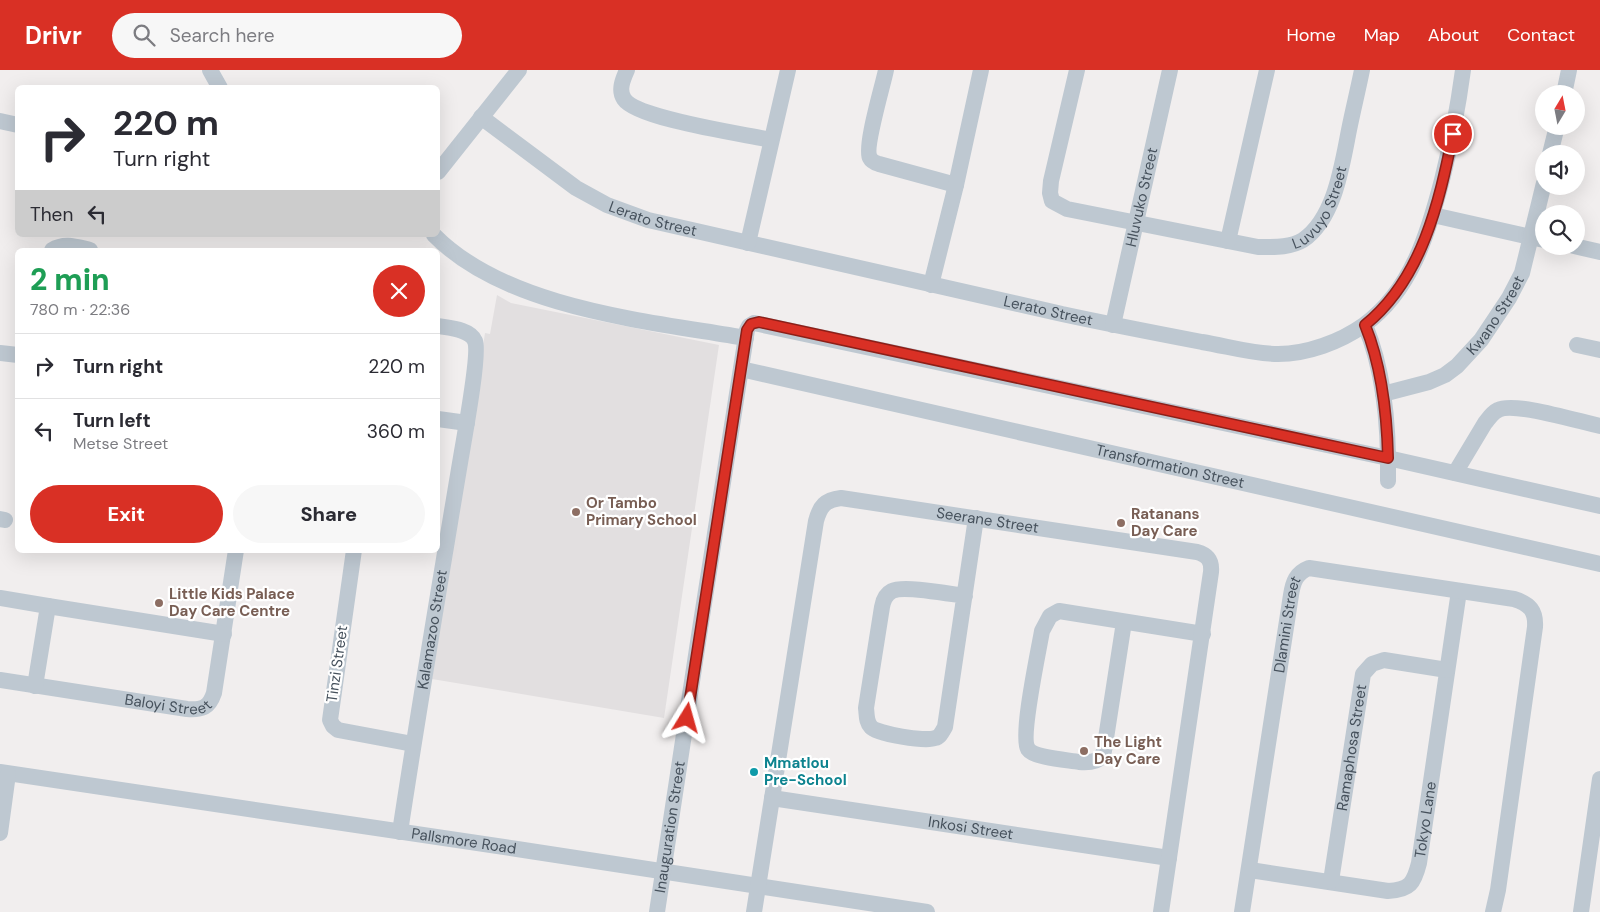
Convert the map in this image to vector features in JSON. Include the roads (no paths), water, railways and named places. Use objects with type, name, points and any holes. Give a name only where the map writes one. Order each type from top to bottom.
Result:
[{"type":"street","points":[[210,70],[218,85]]},
{"type":"street","points":[[440,169],[519,70]]},
{"type":"street","points":[[627,70],[622,82],[621,92],[624,99],[630,105],[662,118],[771,140]]},
{"type":"street","points":[[748,243],[788,70]]},
{"type":"street","points":[[886,70],[869,143],[869,157],[873,162],[879,164],[956,185]]},
{"type":"street","points":[[931,285],[956,185],[981,70]]},
{"type":"street","name":"Luvuyo Street","points":[[1077,70],[1051,181],[1050,198],[1055,204],[1067,209],[1258,247],[1288,246],[1301,241],[1316,228],[1325,213],[1338,178],[1362,70]]},
{"type":"street","name":"Hluvuko Street","points":[[1113,325],[1170,70]]},
{"type":"street","points":[[1228,241],[1267,70]]},
{"type":"street","name":"Lerato Street","points":[[481,117],[560,178],[607,205],[648,220],[1113,325],[1253,352],[1280,354],[1331,343],[1345,337],[1365,325],[1382,310],[1402,285],[1419,253],[1433,215],[1450,145],[1463,70]]},
{"type":"street","points":[[1566,85],[1569,70]]},
{"type":"street","points":[[0,121],[15,124]]},
{"type":"street","points":[[1433,215],[1535,238]]},
{"type":"street","points":[[436,237],[465,260],[507,282],[543,296],[600,312],[747,332],[756,322],[768,324],[1388,458],[1600,506]]},
{"type":"street","name":"Kwano Street","points":[[1383,394],[1429,382],[1457,366],[1470,354],[1516,285],[1535,245]]},
{"type":"street","points":[[56,248],[68,246],[79,248]]},
{"type":"street","points":[[1585,249],[1600,252]]},
{"type":"street","points":[[1365,325],[1374,350],[1383,394],[1388,481]]},
{"type":"street","name":"Kalamazoo Street","points":[[400,832],[467,423],[476,355],[474,339],[466,333],[440,326]]},
{"type":"street","name":"Inauguration Street","points":[[658,912],[701,620],[747,332]]},
{"type":"street","points":[[1577,345],[1600,350]]},
{"type":"street","points":[[0,353],[15,355]]},
{"type":"street","name":"Transformation Street","points":[[741,369],[1600,564]]},
{"type":"street","points":[[1455,474],[1490,415],[1498,409],[1508,407],[1523,408],[1600,426]]},
{"type":"street","points":[[440,419],[467,423]]},
{"type":"street","name":"Seerane Street","points":[[754,912],[816,521],[821,506],[825,502],[840,498],[1197,552],[1205,555],[1210,561],[1212,568],[1203,634],[1161,912]]},
{"type":"street","points":[[965,596],[896,589],[886,596],[882,607],[866,708],[868,723],[873,729],[884,733],[927,740],[936,738],[942,732],[947,721],[965,596],[976,518]]},
{"type":"street","name":"Baloyi Street","points":[[0,680],[202,709],[209,704],[214,693],[224,634],[230,553]]},
{"type":"street","name":"Tinzi Street","points":[[354,553],[330,720],[338,730],[413,744]]},
{"type":"street","name":"Dlamini Street","points":[[1242,912],[1291,595],[1296,576],[1304,570],[1316,569],[1514,599],[1532,608],[1535,628],[1498,890],[1493,912]]},
{"type":"street","name":"Tokyo Lane","points":[[1250,870],[1388,890],[1404,888],[1414,879],[1419,863],[1459,591]]},
{"type":"street","points":[[0,598],[224,634]]},
{"type":"street","points":[[35,686],[48,606]]},
{"type":"street","points":[[1124,622],[1104,751],[1101,757],[1095,761],[1083,762],[1042,756],[1031,752],[1026,745],[1025,728],[1042,631],[1046,620],[1054,613],[1059,611],[1203,634]]},
{"type":"street","name":"Ramaphosa Street","points":[[1331,881],[1363,674],[1372,664],[1384,660],[1447,670]]},
{"type":"street","points":[[0,833],[4,773]]},
{"type":"street","name":"Pallsmore Road","points":[[4,773],[927,912]]},
{"type":"street","points":[[1581,912],[1600,779]]},
{"type":"street","name":"Inkosi Street","points":[[772,798],[1169,858]]},
{"type":"place","name":"Or Tambo Primary School","points":[[576,512]]},
{"type":"place","name":"Ratanans Day Care","points":[[1121,523]]},
{"type":"place","name":"Little Kids Palace Day Care Centre","points":[[159,603]]},
{"type":"place","name":"The Light Day Care","points":[[1084,751]]},
{"type":"place","name":"Mmatlou Pre-School","points":[[754,772]]}]
